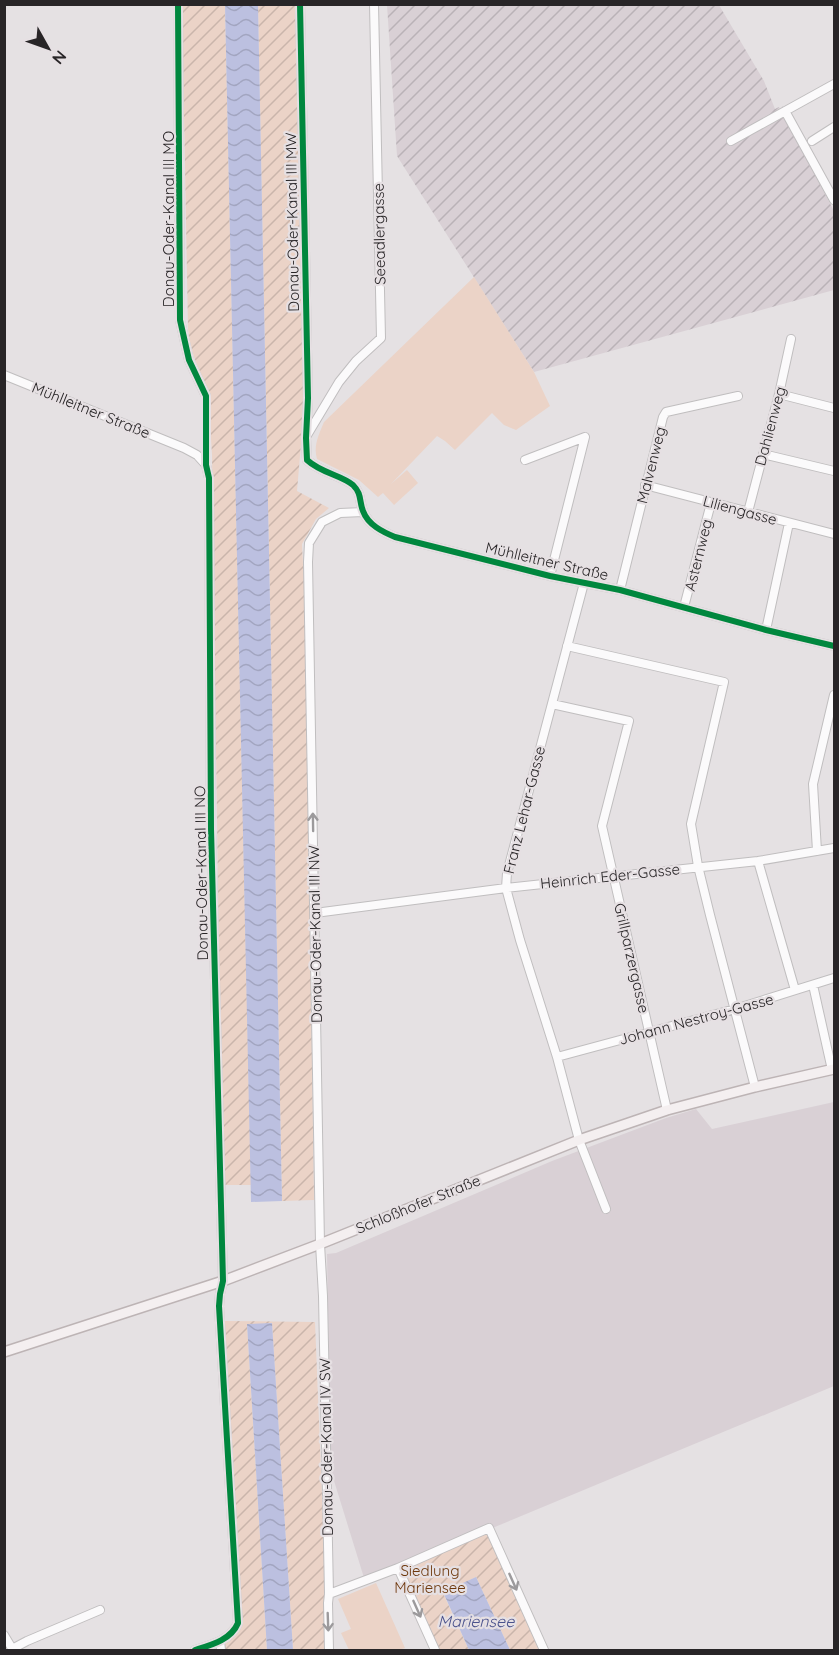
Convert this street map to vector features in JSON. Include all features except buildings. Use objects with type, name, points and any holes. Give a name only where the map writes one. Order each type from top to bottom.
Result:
[{"type":"main road","name":"Schloßhofer Straße","points":[[4,1352],[223,1281],[579,1140],[667,1110],[833,1070]]},
{"type":"street","name":"Donau-Oder-Kanal III MO","points":[[178,4],[180,320],[189,360],[206,396],[206,465]]},
{"type":"street","name":"Donau-Oder-Kanal III MW","points":[[300,4],[308,398],[306,438]]},
{"type":"street","name":"Seeadlergasse","points":[[306,438],[339,382],[381,338],[374,4]]},
{"type":"street","points":[[731,141],[834,84]]},
{"type":"street","points":[[785,111],[834,200]]},
{"type":"street","points":[[812,141],[834,126]]},
{"type":"street","name":"Dahlienweg","points":[[748,513],[791,339]]},
{"type":"street","name":"Mühlleitner Straße","points":[[4,375],[184,448],[197,455],[206,465]]},
{"type":"street","points":[[779,394],[834,408]]},
{"type":"street","name":"Malvenweg","points":[[620,590],[645,485],[666,412],[738,396]]},
{"type":"street","points":[[525,460],[585,436],[550,576]]},
{"type":"street","name":"Mühlleitner Straße","points":[[306,438],[307,460],[314,466],[352,484],[361,495],[363,512],[376,528],[396,537],[550,576],[620,590],[834,646]]},
{"type":"street","points":[[763,454],[834,471]]},
{"type":"street","name":"Donau-Oder-Kanal III NO","points":[[206,465],[209,478],[211,829],[223,1281]]},
{"type":"street","name":"Liliengasse","points":[[645,485],[834,534]]},
{"type":"street","name":"Asternweg","points":[[684,608],[711,503]]},
{"type":"street","name":"Donau-Oder-Kanal III NW","points":[[320,1244],[309,543],[322,522],[340,513],[363,512]]},
{"type":"street","points":[[766,630],[789,523]]},
{"type":"street","name":"Franz Lehar-Gasse","points":[[584,583],[507,873],[506,888],[557,1057],[579,1140],[606,1209]]},
{"type":"street","points":[[567,646],[724,682],[691,824],[698,866],[755,1087]]},
{"type":"street","points":[[817,851],[813,784],[834,695]]},
{"type":"street","name":"Grillparzergasse","points":[[552,704],[629,721],[602,826],[667,1110]]},
{"type":"street","name":"Heinrich Eder-Gasse","points":[[315,913],[506,888],[758,861],[834,848]]},
{"type":"street","points":[[758,861],[795,990]]},
{"type":"street","name":"Johann Nestroy-Gasse","points":[[557,1057],[788,994],[834,978]]},
{"type":"street","points":[[813,985],[833,1070]]},
{"type":"street","name":"Donau-Oder-Kanal IV SW","points":[[320,1244],[323,1296],[329,1650]]},
{"type":"street","points":[[195,1650],[220,1641],[235,1631],[238,1623],[219,1306],[223,1281]]},
{"type":"street","points":[[329,1594],[398,1568],[489,1528],[544,1650]]},
{"type":"street","points":[[398,1568],[435,1650]]},
{"type":"street","points":[[4,1635],[13,1650],[27,1641],[100,1610]]},
{"type":"street","points":[[220,1641],[220,1650]]},
{"type":"shaded area","points":[[387,5],[719,5],[764,81],[775,109],[779,107],[834,211],[834,290],[534,372],[397,156]]},
{"type":"shaded area","points":[[834,1102],[834,1386],[365,1581],[331,1471],[327,1254],[336,1253],[552,1161],[696,1109],[712,1129]]},
{"type":"green space","points":[[182,5],[225,5],[251,1185],[222,1185],[212,455],[208,392],[194,357],[188,329]]},
{"type":"green space","points":[[258,5],[297,5],[305,397],[297,491],[329,508],[316,519],[302,544],[306,626],[314,1200],[282,1201]]},
{"type":"green space","points":[[474,277],[534,372],[550,406],[516,430],[504,425],[492,413],[455,450],[437,436],[391,484],[407,470],[418,483],[394,505],[383,493],[378,497],[359,480],[317,459],[316,445],[319,436],[324,422]]},
{"type":"green space","points":[[224,1321],[315,1322],[326,1595],[326,1650],[293,1650],[272,1324],[247,1324],[267,1650],[224,1650],[223,1643],[238,1633],[241,1624]]},
{"type":"green space","name":"Siedlung Mariensee","points":[[488,1533],[541,1650],[510,1650],[476,1577],[443,1593],[469,1650],[438,1650],[403,1569]]},
{"type":"green space","points":[[376,1583],[405,1648],[349,1650],[341,1633],[351,1629],[338,1599]]},
{"type":"water","points":[[225,5],[258,5],[282,1201],[251,1202]]},
{"type":"water","points":[[272,1323],[293,1650],[267,1650],[247,1324]]},
{"type":"water","name":"Mariensee","points":[[476,1577],[510,1650],[469,1650],[443,1592]]},
{"type":"cycle path","points":[[178,4],[180,320],[189,360],[206,396],[206,465],[209,478],[211,829],[223,1281],[219,1306],[238,1623],[226,1638],[195,1650]]},
{"type":"cycle path","points":[[300,4],[308,398],[307,460],[353,485],[358,491],[368,520],[395,537],[550,576],[620,590],[834,646]]}]
